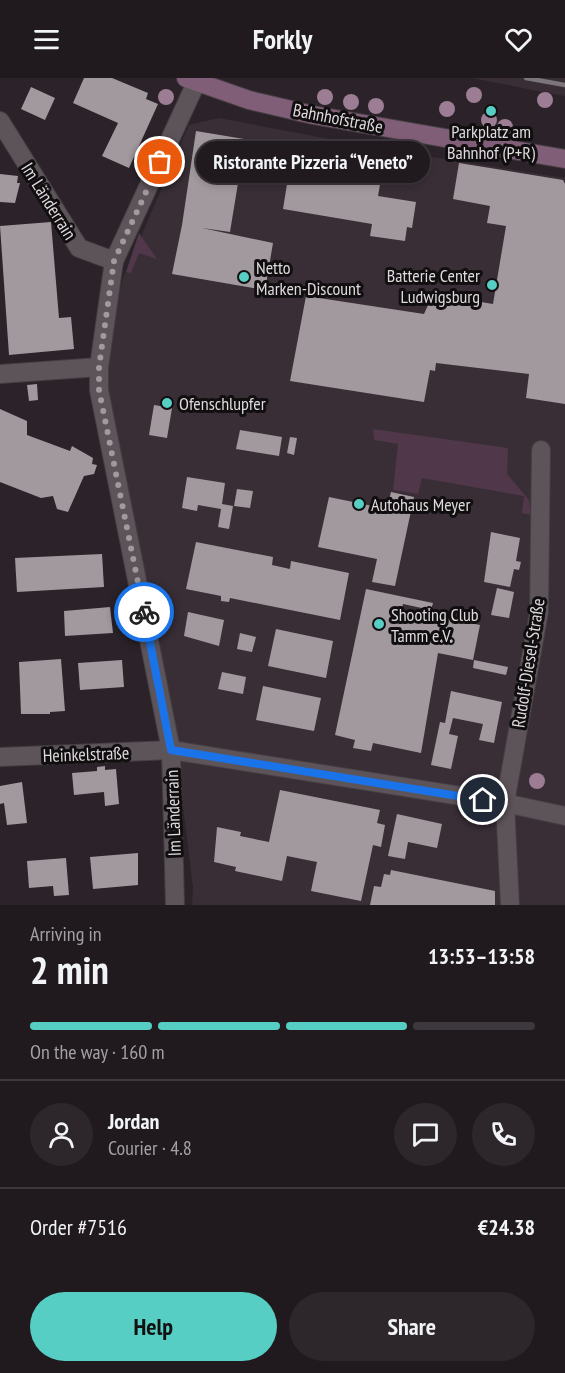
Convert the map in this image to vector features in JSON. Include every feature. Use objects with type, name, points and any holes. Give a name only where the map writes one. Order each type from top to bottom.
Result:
[{"type":"main road","name":"Bahnhofstraße","points":[[191,80],[249,100],[313,115],[565,159]]},
{"type":"street","name":"Im Länderrain","points":[[175,905],[171,750],[99,390],[99,367],[114,261],[191,80]]},
{"type":"street","name":"Im Länderrain","points":[[0,121],[79,248],[114,261]]},
{"type":"street","points":[[0,374],[99,367]]},
{"type":"street","name":"Rudolf-Diesel-Straße","points":[[510,905],[505,803],[539,612],[541,450]]},
{"type":"street","name":"Heinkelstraße","points":[[0,757],[171,750],[505,803],[565,816]]},
{"type":"shaded area","points":[[473,78],[565,78],[565,96],[537,91]]},
{"type":"shaded area","points":[[219,118],[382,149],[565,178],[565,905],[192,905],[193,888],[177,757],[101,368],[123,278],[189,125]]},
{"type":"shaded area","points":[[139,233],[157,259],[139,253],[131,273],[126,272]]},
{"type":"shaded area","points":[[373,429],[508,448],[507,474],[529,500],[531,515],[522,513],[524,496],[422,478],[418,494],[393,490],[398,444],[374,440]]},
{"type":"building","points":[[84,78],[112,78],[148,93],[146,99],[158,104],[129,168],[102,156],[118,123],[73,103]]},
{"type":"building","points":[[31,87],[55,98],[45,120],[21,109]]},
{"type":"building","points":[[196,131],[293,147],[295,140],[385,156],[378,196],[416,202],[412,228],[407,227],[405,241],[370,236],[372,224],[283,209],[287,184],[239,177],[230,232],[202,228],[273,243],[265,290],[172,274]]},
{"type":"building","points":[[459,163],[563,180],[565,184],[565,404],[526,398],[529,374],[436,363],[435,371],[430,370],[424,402],[290,381],[306,296],[424,314],[433,294],[493,304],[506,226],[487,223],[490,206],[453,199]]},
{"type":"building","points":[[0,174],[18,176],[17,183],[20,183],[15,203],[0,202]]},
{"type":"building","points":[[51,222],[59,318],[71,317],[74,349],[9,355],[0,226]]},
{"type":"building","points":[[37,384],[38,400],[29,401],[27,385]]},
{"type":"building","points":[[154,405],[172,408],[167,438],[149,435]]},
{"type":"building","points":[[0,409],[27,421],[27,435],[70,451],[72,446],[93,458],[92,464],[97,465],[94,474],[84,476],[68,512],[57,509],[53,496],[41,498],[0,482]]},
{"type":"building","points":[[240,430],[282,437],[279,456],[236,449]]},
{"type":"building","points":[[290,437],[297,438],[294,455],[287,453]]},
{"type":"building","points":[[187,477],[225,483],[222,504],[233,506],[229,529],[218,527],[221,509],[198,505],[197,511],[182,508]]},
{"type":"building","points":[[237,489],[253,491],[250,508],[234,506]]},
{"type":"building","points":[[391,492],[414,497],[395,586],[372,582],[377,559],[318,547],[329,497],[387,509]]},
{"type":"building","points":[[491,532],[520,538],[516,561],[521,562],[519,570],[514,569],[510,587],[484,582]]},
{"type":"building","points":[[196,542],[273,557],[272,565],[290,569],[291,561],[349,573],[340,620],[230,598],[229,602],[221,601],[221,596],[186,589]]},
{"type":"building","points":[[102,554],[104,587],[17,592],[15,558]]},
{"type":"building","points":[[497,588],[514,592],[509,618],[491,615]]},
{"type":"building","points":[[366,589],[433,603],[431,610],[403,604],[402,609],[480,625],[473,660],[438,653],[421,753],[373,743],[371,751],[353,748],[355,740],[335,735]]},
{"type":"building","points":[[110,607],[113,633],[65,636],[64,611]]},
{"type":"building","points":[[188,612],[224,620],[219,646],[184,636]]},
{"type":"building","points":[[276,629],[333,641],[326,678],[268,666]]},
{"type":"building","points":[[240,633],[256,637],[252,652],[237,649]]},
{"type":"building","points":[[61,659],[65,711],[50,712],[50,714],[21,714],[19,662]]},
{"type":"building","points":[[122,660],[124,687],[80,690],[78,663]]},
{"type":"building","points":[[474,660],[508,667],[506,675],[473,668]]},
{"type":"building","points":[[222,672],[246,677],[243,694],[218,689]]},
{"type":"building","points":[[263,686],[321,698],[314,731],[256,720]]},
{"type":"building","points":[[451,691],[502,702],[494,743],[479,740],[483,724],[453,718],[449,734],[458,736],[451,769],[431,765],[440,722],[445,723]]},
{"type":"building","points":[[105,766],[105,770],[116,769],[119,804],[105,806],[104,792],[74,795],[72,773],[97,771],[97,767]]},
{"type":"building","points":[[22,782],[27,823],[7,825],[4,803],[0,804],[0,786]]},
{"type":"building","points":[[280,790],[380,810],[377,823],[385,825],[381,847],[373,845],[361,901],[311,891],[317,862],[287,856],[282,881],[235,871],[236,867],[214,862],[217,827],[241,832],[240,836],[269,842]]},
{"type":"building","points":[[397,814],[442,824],[437,848],[408,842],[405,859],[388,856]]},
{"type":"building","points":[[138,853],[138,885],[93,889],[90,857]]},
{"type":"building","points":[[66,858],[69,895],[54,896],[53,886],[29,888],[27,861]]},
{"type":"building","points":[[391,870],[495,891],[495,905],[370,905],[374,886],[381,887],[384,874],[390,875]]},
{"type":"railway","points":[[526,78],[565,85]]},
{"type":"way so far","points":[[144,612],[99,390],[99,367],[114,261],[160,162]]},
{"type":"place","name":"Parkplatz am Bahnhof (P+R)","points":[[491,111]]},
{"type":"place","name":"Ristorante Pizzeria “Veneto”","points":[[160,162]]},
{"type":"place","name":"Netto Marken-Discount","points":[[244,277]]},
{"type":"place","name":"Batterie Center Ludwigsburg","points":[[492,285]]},
{"type":"place","name":"Ofenschlupfer","points":[[167,403]]},
{"type":"place","name":"Autohaus Meyer","points":[[359,504]]},
{"type":"place","name":"Shooting Club Tamm e.V.","points":[[379,624]]},
{"type":"route","points":[[144,612],[171,750],[483,800]]}]
